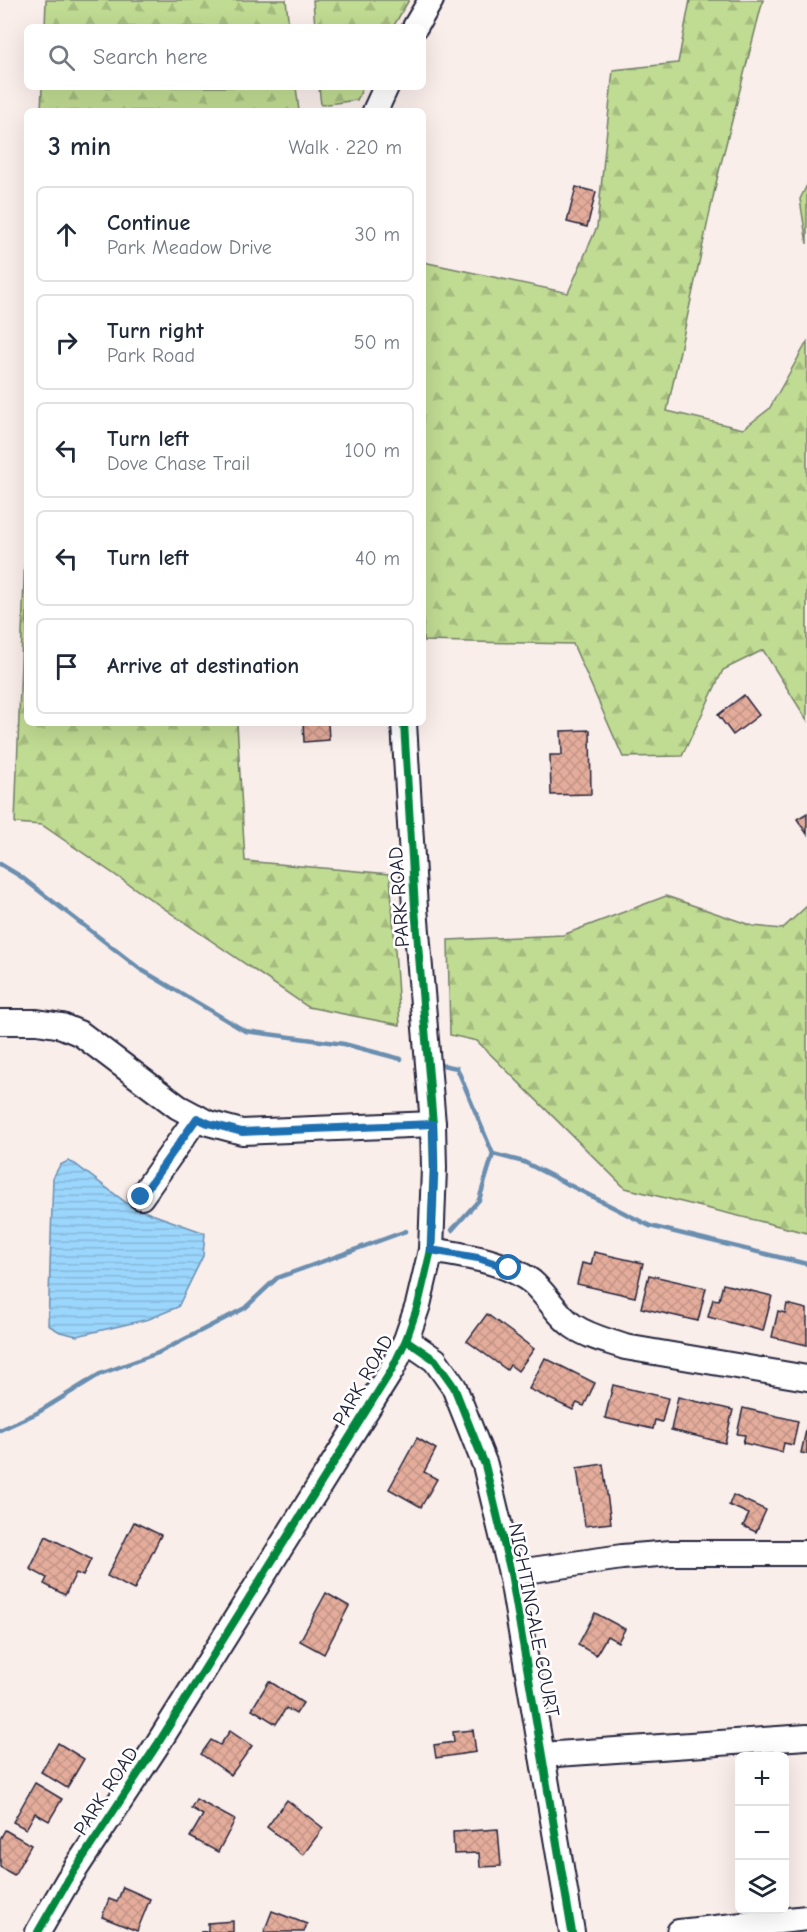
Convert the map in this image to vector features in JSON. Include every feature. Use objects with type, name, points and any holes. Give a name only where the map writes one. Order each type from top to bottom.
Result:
[{"type":"street","points":[[417,24],[431,0]]},
{"type":"street","points":[[376,108],[385,90]]},
{"type":"street","name":"PARK ROAD","points":[[38,1932],[68,1880],[157,1745],[391,1371],[406,1340],[418,1305],[431,1250],[433,1124],[415,908],[404,726]]},
{"type":"street","points":[[0,1022],[45,1023],[62,1026],[81,1034],[178,1107],[208,1123],[242,1132],[433,1124]]},
{"type":"street","points":[[141,1197],[197,1118]]},
{"type":"street","points":[[431,1250],[478,1258],[509,1268],[533,1283],[572,1326],[598,1338],[626,1347],[807,1378]]},
{"type":"street","name":"NIGHTINGALE COURT","points":[[406,1340],[435,1360],[453,1387],[470,1423],[484,1465],[511,1573],[572,1932]]},
{"type":"street","points":[[511,1573],[642,1555],[807,1553]]},
{"type":"street","points":[[542,1755],[807,1737]]},
{"type":"street","points":[[679,1932],[807,1918]]},
{"type":"green space","points":[[46,0],[286,0],[289,24],[45,24]]},
{"type":"green space","points":[[313,0],[409,0],[395,24],[315,24]]},
{"type":"green space","points":[[690,0],[763,0],[717,179],[667,411],[743,429],[769,409],[807,342],[807,720],[763,650],[723,670],[682,756],[623,757],[573,644],[426,641],[426,263],[568,293],[597,227],[613,70],[678,63]]},
{"type":"green space","points":[[42,90],[296,90],[299,108],[41,108]]},
{"type":"green space","points":[[319,90],[362,90],[357,100],[321,105]]},
{"type":"green space","points":[[807,185],[807,244],[800,199]]},
{"type":"green space","points":[[24,581],[24,726],[237,726],[245,861],[390,874],[400,1025],[308,1007],[42,825],[15,823]]},
{"type":"green space","points":[[666,896],[753,926],[782,929],[807,906],[807,1233],[625,1188],[477,1041],[450,1035],[448,940],[563,935]]},
{"type":"water","points":[[68,1161],[132,1207],[205,1233],[203,1256],[178,1307],[149,1319],[77,1336],[60,1332],[48,1325],[53,1178],[60,1165]]},
{"type":"building","points":[[576,187],[596,192],[587,227],[567,222]]},
{"type":"building","points":[[744,695],[759,715],[733,735],[718,715]]},
{"type":"building","points":[[303,726],[328,726],[329,740],[304,742]]},
{"type":"building","points":[[590,730],[591,794],[551,795],[550,755],[562,755],[561,731]]},
{"type":"building","points":[[807,813],[807,834],[797,819]]},
{"type":"building","points":[[594,1252],[643,1263],[635,1297],[577,1284],[582,1263],[591,1265]]},
{"type":"building","points":[[649,1275],[706,1288],[698,1321],[641,1308]]},
{"type":"building","points":[[723,1284],[772,1296],[763,1331],[708,1317],[713,1299],[719,1300]]},
{"type":"building","points":[[787,1304],[807,1309],[807,1345],[772,1337],[778,1311],[785,1313]]},
{"type":"building","points":[[487,1314],[534,1349],[518,1371],[510,1365],[507,1370],[467,1341]]},
{"type":"building","points":[[545,1358],[595,1383],[584,1406],[577,1403],[573,1410],[529,1389]]},
{"type":"building","points":[[613,1385],[668,1398],[662,1422],[655,1420],[653,1429],[605,1418]]},
{"type":"building","points":[[678,1397],[733,1410],[725,1443],[671,1430]]},
{"type":"building","points":[[743,1408],[798,1421],[793,1445],[784,1443],[782,1452],[743,1443],[745,1435],[737,1434]]},
{"type":"building","points":[[807,1426],[807,1454],[801,1453]]},
{"type":"building","points":[[417,1438],[436,1449],[424,1472],[437,1479],[421,1507],[389,1489]]},
{"type":"building","points":[[603,1464],[611,1523],[585,1526],[577,1468]]},
{"type":"building","points":[[733,1495],[766,1510],[756,1532],[743,1526],[749,1514],[729,1505]]},
{"type":"building","points":[[134,1522],[161,1535],[134,1590],[107,1576]]},
{"type":"building","points":[[46,1536],[91,1559],[83,1576],[76,1573],[65,1595],[44,1584],[47,1578],[30,1569]]},
{"type":"building","points":[[326,1593],[349,1606],[324,1654],[300,1641]]},
{"type":"building","points":[[595,1613],[625,1629],[618,1642],[607,1636],[596,1655],[578,1645]]},
{"type":"building","points":[[269,1681],[303,1703],[296,1714],[286,1708],[276,1724],[252,1709]]},
{"type":"building","points":[[473,1730],[476,1752],[436,1758],[434,1745],[454,1742],[453,1732]]},
{"type":"building","points":[[230,1731],[252,1746],[231,1775],[201,1754],[211,1740],[220,1745]]},
{"type":"building","points":[[58,1743],[84,1759],[67,1788],[41,1772]]},
{"type":"building","points":[[35,1783],[62,1799],[49,1821],[35,1813],[26,1829],[13,1822]]},
{"type":"building","points":[[196,1799],[235,1820],[218,1852],[190,1837],[203,1815],[191,1808]]},
{"type":"building","points":[[287,1800],[323,1828],[303,1855],[267,1827]]},
{"type":"building","points":[[498,1829],[501,1866],[480,1867],[479,1853],[454,1854],[453,1832]]},
{"type":"building","points":[[5,1830],[31,1845],[14,1875],[0,1867],[0,1839]]},
{"type":"building","points":[[123,1887],[150,1899],[137,1931],[102,1917],[109,1899],[117,1902]]},
{"type":"building","points":[[272,1911],[307,1924],[304,1932],[264,1932]]},
{"type":"building","points":[[233,1921],[233,1932],[200,1932],[208,1931],[208,1923]]},
{"type":"waterway","points":[[0,864],[20,876],[140,969],[245,1031],[344,1044],[401,1059]]},
{"type":"waterway","points":[[442,1065],[457,1068],[493,1154],[479,1200],[452,1230]]},
{"type":"waterway","points":[[493,1154],[524,1162],[650,1226],[807,1264]]},
{"type":"waterway","points":[[0,1430],[37,1413],[100,1374],[158,1353],[245,1308],[277,1278],[406,1231]]},
{"type":"cycle path","points":[[38,1932],[68,1880],[157,1745],[391,1371],[406,1340],[418,1305],[431,1250],[433,1124],[415,908],[404,726]]},
{"type":"cycle path","points":[[406,1340],[435,1360],[454,1387],[485,1465],[511,1573],[572,1932]]},
{"type":"route","points":[[141,1197],[197,1118],[242,1132],[433,1124],[431,1250],[478,1258],[509,1268]]}]
